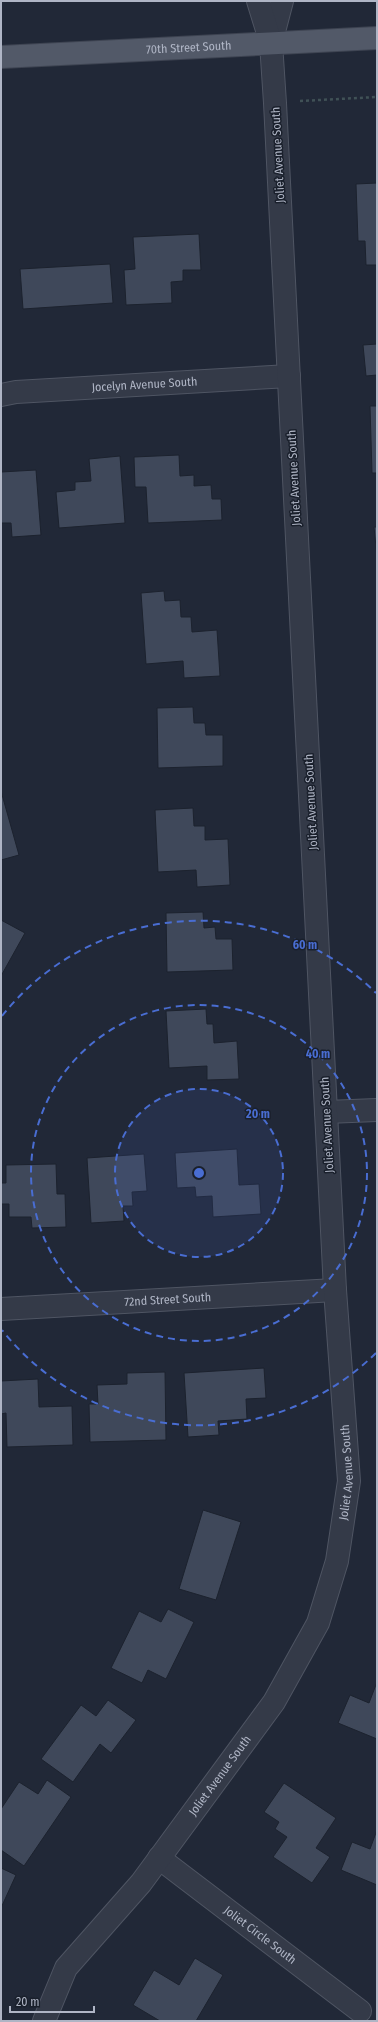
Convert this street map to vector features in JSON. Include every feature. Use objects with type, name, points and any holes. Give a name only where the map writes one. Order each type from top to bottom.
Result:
[{"type":"main road","name":"70th Street South","points":[[1,57],[377,38]]},
{"type":"street","name":"Joliet Avenue South","points":[[44,2021],[66,1968],[141,1883],[274,1702],[318,1623],[337,1561],[349,1481],[335,1290],[275,103],[271,43],[258,1]]},
{"type":"street","name":"Joliet Avenue South","points":[[271,43],[282,1]]},
{"type":"street","name":"Jocelyn Avenue South","points":[[1,395],[16,392],[289,376]]},
{"type":"street","points":[[326,1112],[377,1110]]},
{"type":"street","name":"72nd Street South","points":[[1,1309],[335,1290]]},
{"type":"street","name":"Joliet Circle South","points":[[159,1858],[360,2011]]},
{"type":"path","points":[[275,103],[377,97]]},
{"type":"building","points":[[377,183],[377,265],[366,265],[365,241],[358,241],[356,184]]},
{"type":"building","points":[[199,234],[201,270],[183,270],[183,281],[171,282],[172,303],[126,305],[124,270],[135,269],[133,237]]},
{"type":"building","points":[[110,264],[113,303],[23,309],[20,269]]},
{"type":"building","points":[[377,344],[377,375],[366,376],[363,345]]},
{"type":"building","points":[[370,406],[377,406],[377,473],[372,473]]},
{"type":"building","points":[[179,455],[180,476],[194,475],[194,486],[211,485],[212,499],[221,499],[222,520],[148,523],[146,487],[135,487],[134,457]]},
{"type":"building","points":[[120,456],[125,523],[59,528],[56,492],[75,490],[75,482],[91,481],[89,459]]},
{"type":"building","points":[[36,470],[41,535],[12,537],[11,523],[1,523],[1,472]]},
{"type":"building","points":[[374,527],[377,527],[377,557]]},
{"type":"building","points":[[164,591],[165,601],[180,600],[181,617],[191,617],[192,632],[217,630],[220,676],[184,678],[183,661],[146,664],[141,593]]},
{"type":"building","points":[[193,707],[194,723],[205,723],[206,735],[223,735],[223,766],[158,768],[157,708]]},
{"type":"building","points":[[1,791],[19,855],[1,860]]},
{"type":"building","points":[[193,808],[194,826],[205,826],[205,840],[228,839],[230,885],[197,887],[196,870],[158,872],[155,810]]},
{"type":"building","points":[[203,912],[204,928],[215,927],[216,939],[232,939],[233,970],[167,972],[166,913]]},
{"type":"building","points":[[1,920],[25,933],[1,976]]},
{"type":"building","points":[[206,1009],[207,1024],[213,1024],[214,1043],[237,1041],[239,1079],[207,1080],[207,1066],[169,1068],[166,1011]]},
{"type":"building","points":[[237,1149],[239,1185],[259,1184],[261,1214],[213,1217],[212,1196],[196,1197],[195,1187],[177,1188],[175,1153]]},
{"type":"building","points":[[144,1154],[147,1191],[132,1192],[133,1206],[123,1206],[124,1221],[91,1223],[87,1158]]},
{"type":"building","points":[[56,1164],[57,1194],[65,1194],[66,1227],[32,1228],[31,1217],[9,1217],[9,1204],[1,1204],[1,1183],[6,1183],[6,1165]]},
{"type":"building","points":[[264,1368],[266,1398],[246,1399],[247,1419],[218,1421],[219,1435],[188,1437],[184,1373]]},
{"type":"building","points":[[165,1372],[166,1440],[90,1442],[89,1404],[98,1404],[97,1385],[127,1384],[127,1373]]},
{"type":"building","points":[[38,1379],[39,1407],[72,1406],[73,1445],[7,1447],[6,1413],[1,1414],[1,1381]]},
{"type":"building","points":[[203,1510],[241,1522],[216,1600],[179,1589]]},
{"type":"building","points":[[168,1609],[194,1622],[166,1679],[148,1670],[142,1683],[111,1668],[139,1611],[161,1622]]},
{"type":"building","points":[[377,1682],[377,1739],[338,1723],[350,1695],[369,1703]]},
{"type":"building","points":[[108,1700],[136,1720],[111,1753],[100,1744],[73,1782],[41,1759],[81,1705],[96,1716]]},
{"type":"building","points":[[47,1780],[71,1797],[24,1866],[1,1850],[1,1809],[19,1782],[38,1794]]},
{"type":"building","points":[[284,1783],[336,1818],[316,1848],[330,1857],[312,1883],[273,1857],[287,1837],[275,1829],[279,1822],[264,1812]]},
{"type":"building","points":[[377,1830],[377,1885],[341,1870],[352,1842],[370,1849]]},
{"type":"building","points":[[1,1868],[16,1875],[1,1908]]},
{"type":"building","points":[[195,1958],[223,1975],[196,2021],[160,2021],[133,2005],[154,1970],[179,1985]]}]
